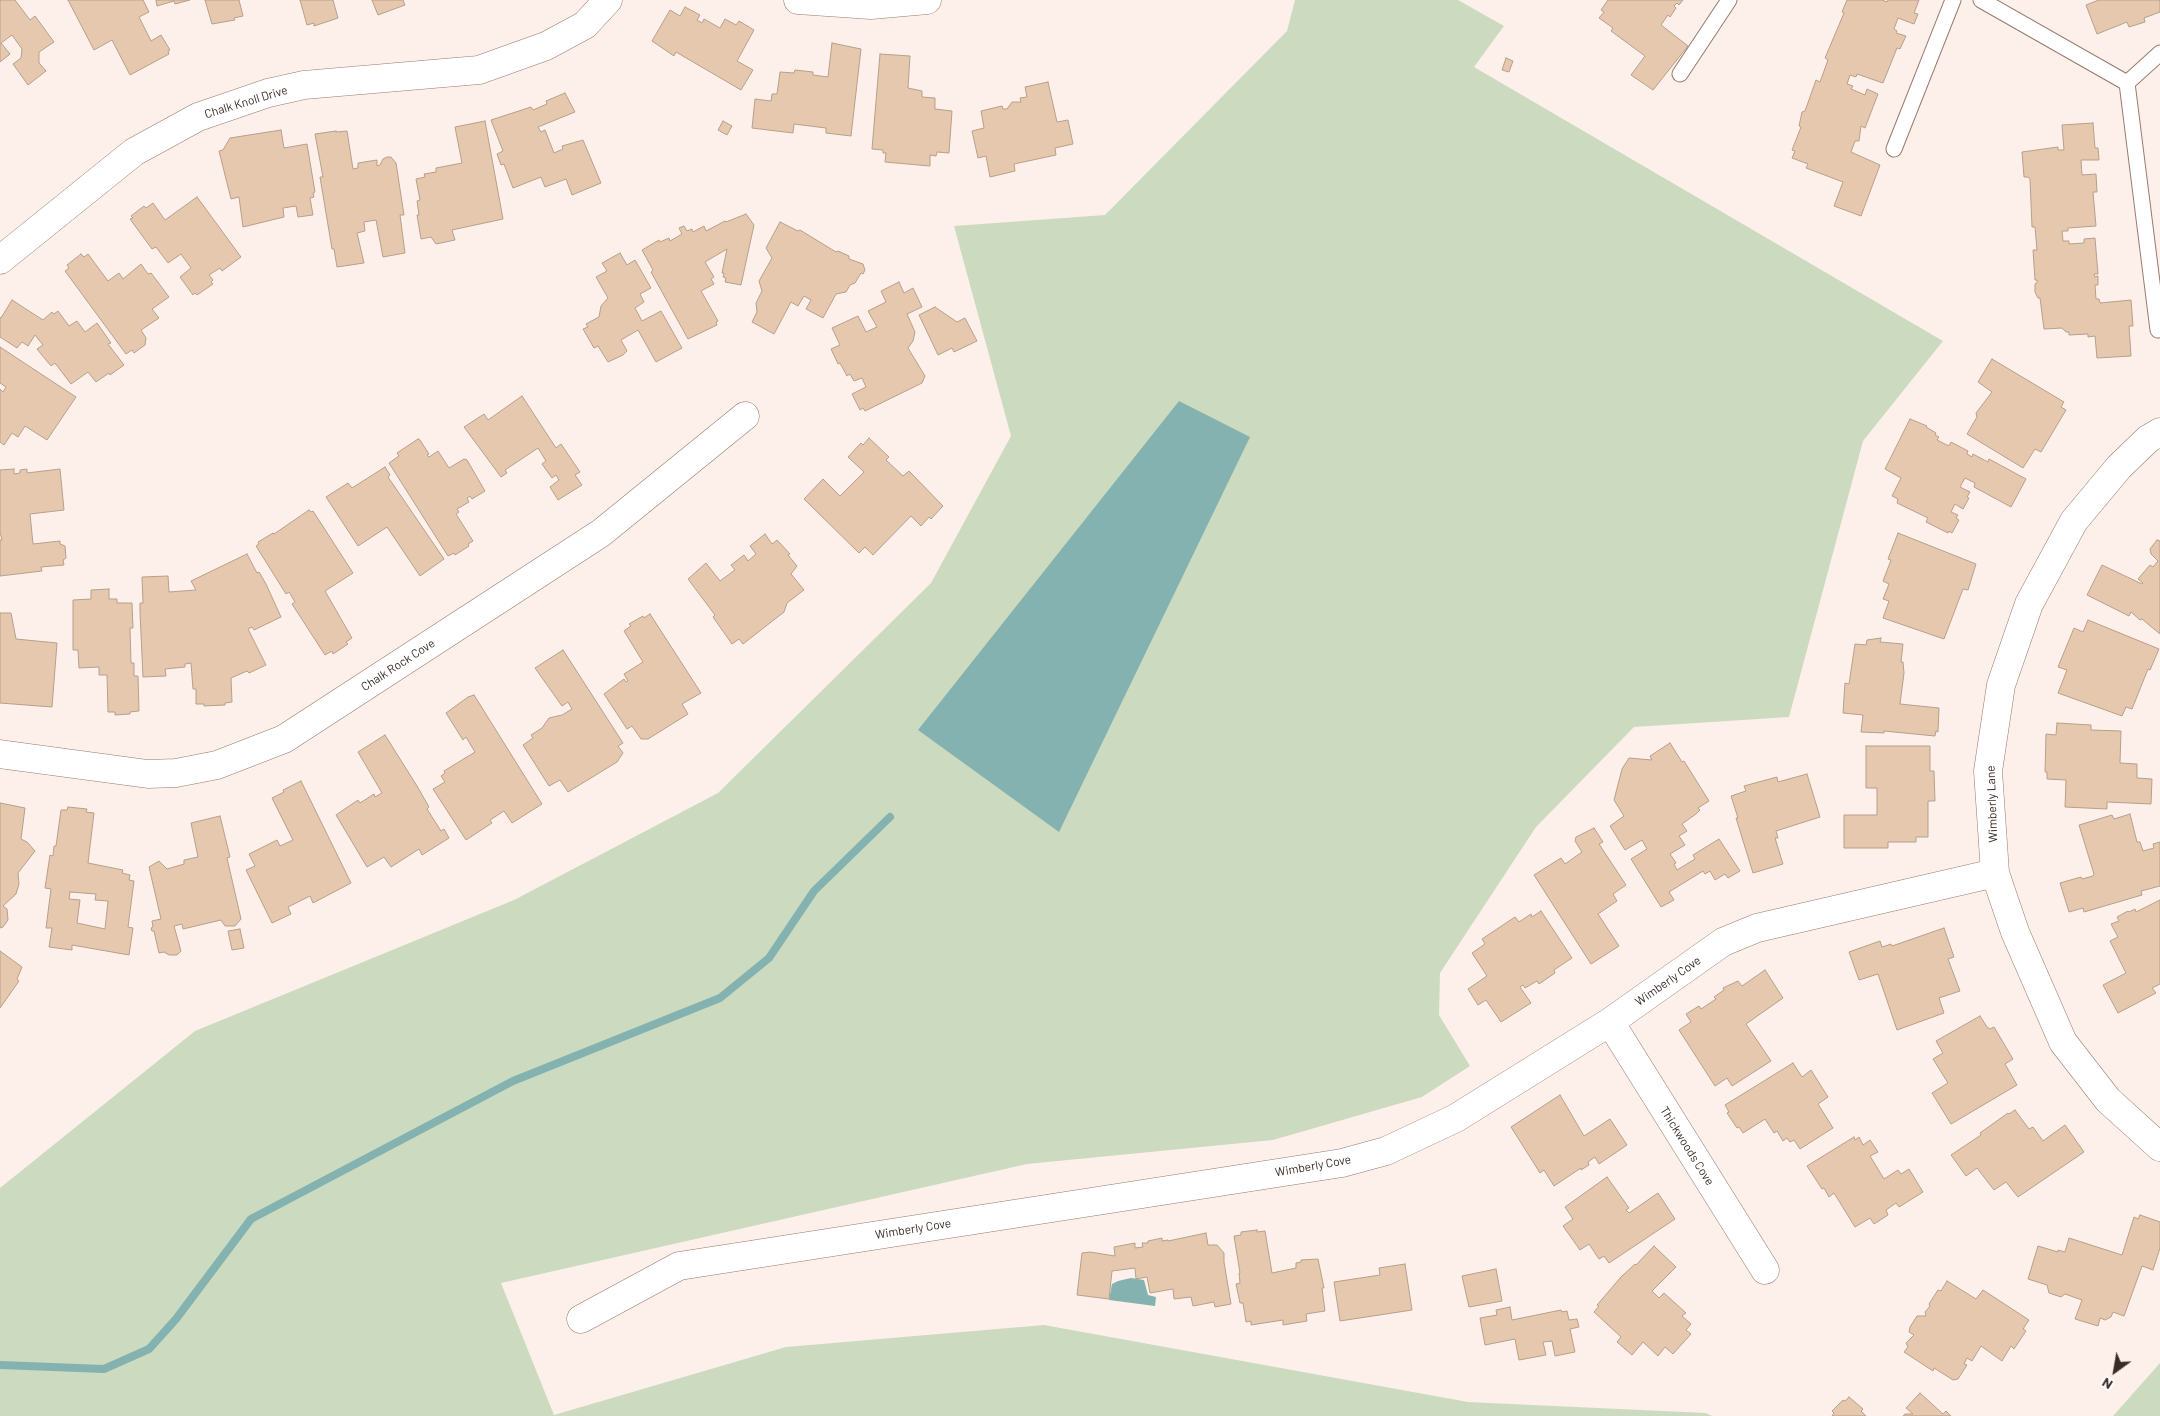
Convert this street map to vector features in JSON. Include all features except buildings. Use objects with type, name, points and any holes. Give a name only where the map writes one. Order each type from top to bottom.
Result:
[{"type":"street","name":"Chalk Knoll Drive","points":[[0,260],[134,152],[198,117],[268,93],[304,85],[479,70],[546,46],[585,25],[608,0]]},
{"type":"street","points":[[798,0],[871,5],[927,0]]},
{"type":"street","name":"Chalk Rock Cove","points":[[0,754],[148,774],[176,773],[217,766],[284,739],[601,533],[745,416]]},
{"type":"street","name":"Wimberly Lane","points":[[2160,432],[2148,440],[2118,467],[2074,521],[2029,604],[2001,685],[1988,771],[1995,872],[2015,932],[2063,1042],[2108,1100],[2160,1147]]},
{"type":"street","name":"Wimberly Cove","points":[[581,1319],[679,1266],[1342,1163],[1386,1151],[1456,1118],[1610,1022],[1723,942],[1757,928],[1995,872]]},
{"type":"street","name":"Thickwoods Cove","points":[[1610,1022],[1765,1270]]},
{"type":"lane","points":[[1680,74],[1729,0]]},
{"type":"lane","points":[[1894,149],[1953,0]]},
{"type":"lane","points":[[1981,0],[2127,83]]},
{"type":"lane","points":[[2127,83],[2160,53]]},
{"type":"lane","points":[[2127,83],[2158,330]]},
{"type":"green space","points":[[1295,0],[1458,0],[1504,26],[1474,67],[1943,341],[1863,441],[1789,717],[1634,727],[1536,827],[1440,973],[1439,1015],[1470,1066],[1422,1097],[1273,1140],[1027,1164],[501,1283],[554,1415],[786,1347],[1044,1325],[1468,1402],[1706,1413],[1712,1416],[0,1416],[0,1188],[195,1031],[514,900],[718,793],[931,583],[1011,436],[954,226],[1105,215],[1287,31]]},
{"type":"green space","points":[[2160,1363],[2160,1416],[2113,1416]]},
{"type":"water","points":[[1179,401],[1250,437],[1059,832],[918,730]]},
{"type":"water","points":[[1131,1278],[1144,1280],[1148,1295],[1156,1297],[1155,1306],[1109,1300],[1112,1284]]},
{"type":"waterway","points":[[0,1365],[104,1369],[149,1349],[176,1319],[251,1219],[513,1081],[720,998],[769,958],[814,891],[890,817]]}]
